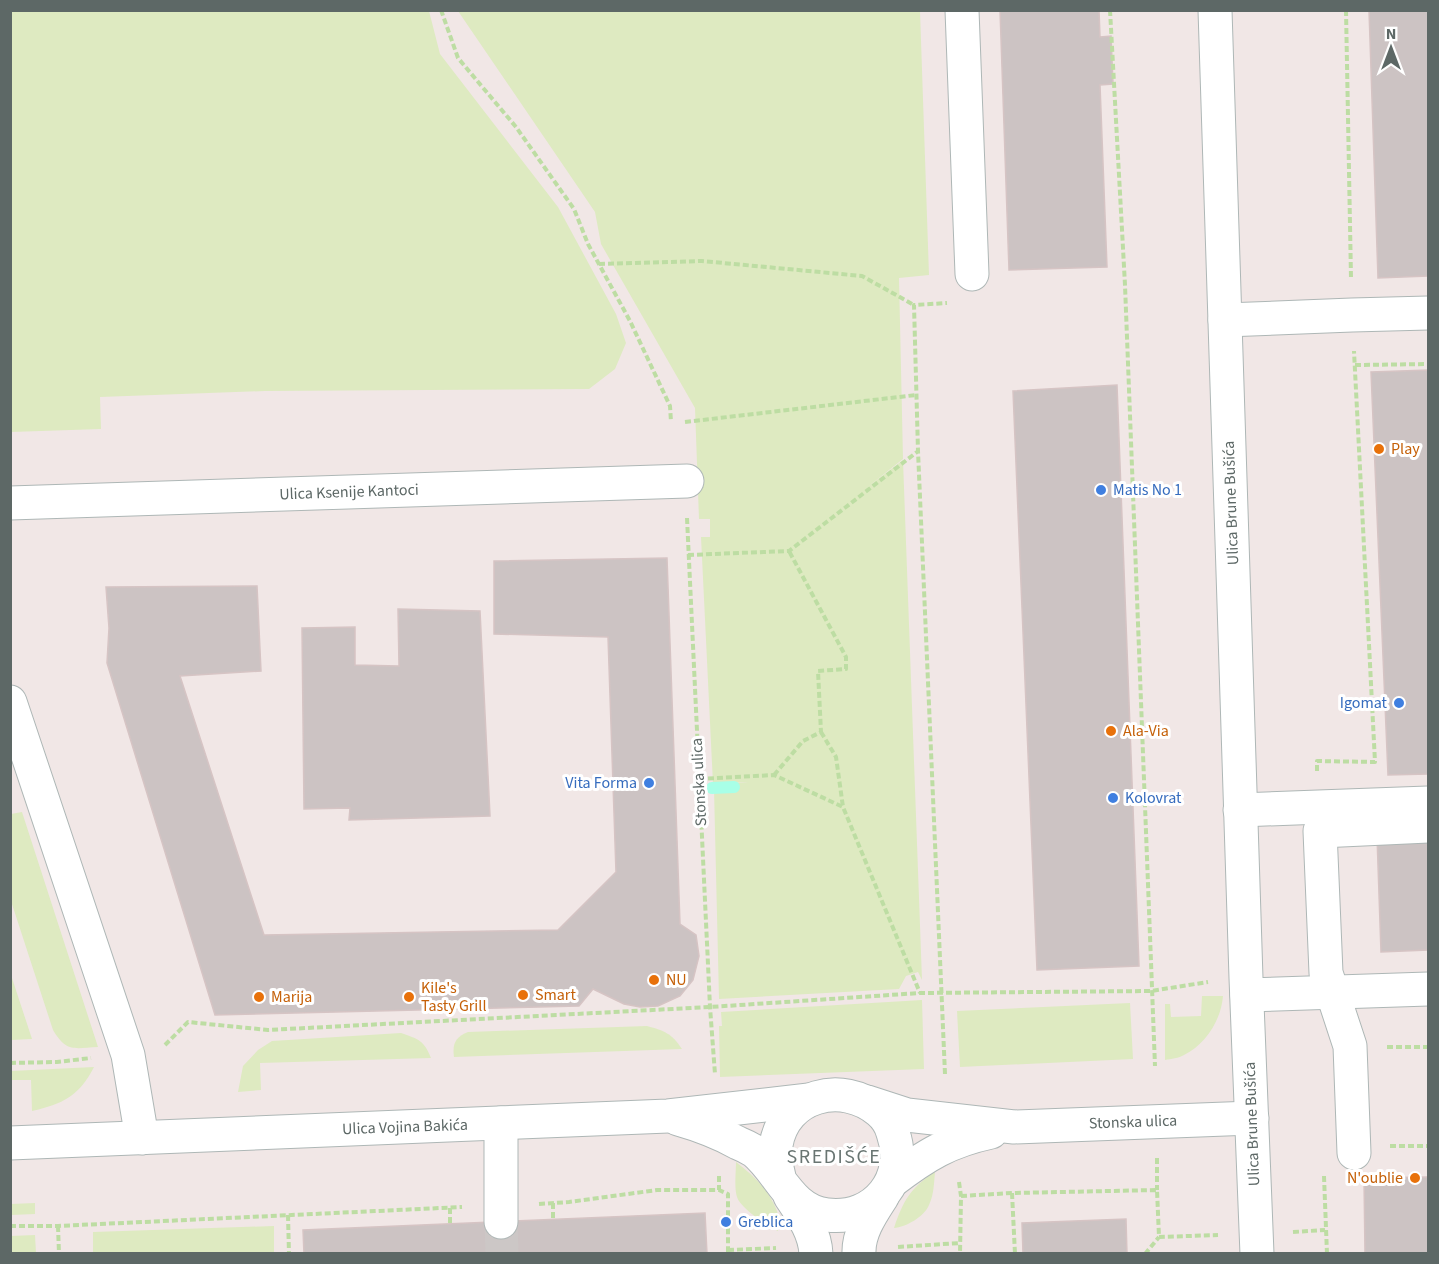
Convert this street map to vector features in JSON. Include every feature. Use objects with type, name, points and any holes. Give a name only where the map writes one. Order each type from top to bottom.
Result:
[{"type":"street","points":[[962,10],[972,274]]},
{"type":"street","name":"Ulica Brune Bušića","points":[[1215,10],[1246,995],[1257,1254]]},
{"type":"street","points":[[1225,320],[1428,313]]},
{"type":"street","name":"Ulica Ksenije Kantoci","points":[[10,503],[687,481]]},
{"type":"street","points":[[10,702],[128,1055],[142,1138]]},
{"type":"street","points":[[1240,810],[1428,803]]},
{"type":"street","points":[[1354,1153],[1350,1046],[1326,974],[1320,831],[1428,826]]},
{"type":"street","points":[[1246,995],[1428,989]]},
{"type":"street","points":[[785,1188],[807,1209],[826,1215],[846,1215],[866,1209],[887,1189],[897,1163],[897,1145],[891,1127],[881,1112],[866,1101],[852,1096],[823,1095],[809,1100],[794,1111],[782,1126],[776,1144],[775,1162],[785,1188],[807,1221],[816,1254]]},
{"type":"street","name":"Ulica Vojina Bakića","points":[[10,1143],[668,1116],[809,1100]]},
{"type":"street","name":"Stonska ulica","points":[[866,1101],[908,1115],[1014,1127],[1252,1118]]},
{"type":"street","name":"Ulica Vojina Bakića","points":[[668,1116],[717,1131],[753,1151],[785,1188]]},
{"type":"street","points":[[501,1123],[501,1213]]},
{"type":"street","name":"Stonska ulica","points":[[859,1254],[866,1222],[887,1189],[915,1163],[954,1142],[1014,1127]]},
{"type":"path","points":[[441,10],[459,58],[516,127],[574,209],[588,244],[630,321],[670,406],[671,422]]},
{"type":"path","points":[[1110,10],[1125,285],[1155,1066]]},
{"type":"path","points":[[1318,807],[1317,761],[1375,762],[1352,315],[1346,10]]},
{"type":"path","points":[[599,264],[702,261],[862,276],[914,305],[970,302],[972,274]]},
{"type":"path","points":[[914,305],[918,451],[945,1074]]},
{"type":"path","points":[[1355,365],[1428,364]]},
{"type":"path","points":[[685,422],[916,395]]},
{"type":"path","points":[[688,555],[789,551],[918,451]]},
{"type":"path","name":"Stonska ulica","points":[[687,481],[688,555],[715,1082]]},
{"type":"path","points":[[789,551],[846,657],[846,669],[818,671],[821,732],[836,757],[843,807],[920,993]]},
{"type":"path","points":[[774,775],[803,741],[821,732]]},
{"type":"path","points":[[699,779],[774,775],[843,807]]},
{"type":"path","points":[[164,1046],[188,1022],[268,1030],[710,1007],[920,993],[1151,991],[1215,981]]},
{"type":"path","points":[[1396,1047],[1428,1047]]},
{"type":"path","points":[[10,1063],[99,1058]]},
{"type":"path","points":[[1400,1146],[1428,1146]]},
{"type":"path","points":[[1145,1254],[1160,1237],[1157,1148]]},
{"type":"path","points":[[1327,1254],[1324,1173],[1354,1153]]},
{"type":"path","points":[[959,1177],[960,1254]]},
{"type":"path","points":[[10,1226],[58,1226],[450,1208],[501,1213],[553,1203],[657,1190],[719,1190],[728,1194],[728,1252],[784,1248]]},
{"type":"path","points":[[961,1196],[1157,1190]]},
{"type":"path","points":[[1012,1193],[1015,1254]]},
{"type":"path","points":[[553,1203],[553,1219]]},
{"type":"path","points":[[450,1208],[450,1224]]},
{"type":"path","points":[[288,1215],[289,1254]]},
{"type":"path","points":[[58,1226],[59,1254]]},
{"type":"path","points":[[1285,1232],[1325,1230]]},
{"type":"path","points":[[1160,1237],[1223,1234]]},
{"type":"path","points":[[891,1248],[960,1243]]},
{"type":"green space","points":[[10,11],[429,11],[440,54],[558,207],[616,314],[626,343],[615,369],[589,389],[265,391],[100,397],[101,429],[11,432]]},
{"type":"green space","points":[[458,11],[920,11],[929,275],[899,278],[903,459],[865,489],[903,460],[922,980],[918,972],[906,976],[899,989],[719,999],[714,789],[732,788],[736,790],[737,783],[748,782],[713,784],[701,537],[710,537],[710,519],[699,519],[695,408],[601,244],[595,212]]},
{"type":"green space","points":[[22,812],[98,1047],[72,1048],[67,1046],[53,1030],[11,901],[11,814]]},
{"type":"green space","points":[[11,975],[32,1039],[11,1040]]},
{"type":"green space","points":[[1202,996],[1223,996],[1216,1022],[1199,1045],[1180,1057],[1165,1060],[1165,1004],[1170,1004],[1171,1017],[1201,1016]]},
{"type":"green space","points":[[922,1000],[924,1069],[720,1077],[721,1012]]},
{"type":"green space","points":[[1130,1003],[1133,1059],[960,1067],[957,1011]]},
{"type":"green space","points":[[647,1026],[667,1033],[682,1049],[454,1057],[456,1041],[468,1032]]},
{"type":"green space","points":[[401,1033],[420,1041],[431,1058],[260,1063],[261,1090],[238,1092],[243,1066],[258,1050],[272,1041]]},
{"type":"green space","points":[[94,1067],[82,1085],[69,1097],[61,1102],[32,1111],[31,1080],[11,1080],[11,1071]]},
{"type":"green space","points":[[736,1162],[755,1178],[770,1197],[778,1213],[778,1231],[755,1216],[739,1201],[736,1189]]},
{"type":"green space","points":[[935,1172],[934,1188],[927,1209],[914,1221],[894,1228],[909,1195]]},
{"type":"green space","points":[[35,1203],[35,1214],[11,1215],[11,1204]]},
{"type":"green space","points":[[274,1226],[274,1253],[93,1253],[93,1232]]},
{"type":"green space","points":[[35,1235],[36,1253],[11,1253],[11,1236]]},
{"type":"building","points":[[1000,10],[1099,10],[1100,37],[1111,36],[1113,84],[1100,85],[1107,267],[1009,270]]},
{"type":"building","points":[[1369,10],[1428,10],[1428,276],[1378,278]]},
{"type":"building","points":[[1428,370],[1428,774],[1388,775],[1371,372]]},
{"type":"building","points":[[1117,385],[1139,966],[1037,970],[1013,391]]},
{"type":"building","points":[[667,558],[680,924],[696,935],[699,956],[693,980],[680,996],[658,1006],[640,1007],[624,1004],[593,989],[579,1006],[215,1015],[107,663],[109,628],[106,587],[257,586],[261,671],[180,676],[264,935],[558,930],[616,872],[608,637],[494,634],[494,561]]},
{"type":"building","points":[[398,609],[480,611],[490,816],[349,820],[350,808],[304,809],[302,628],[355,627],[355,665],[399,666]]},
{"type":"building","points":[[1428,835],[1428,950],[1381,952],[1377,836]]},
{"type":"building","points":[[1428,1177],[1428,1254],[1365,1254],[1364,1178]]},
{"type":"building","points":[[705,1213],[707,1254],[304,1254],[303,1230]]},
{"type":"building","points":[[1126,1219],[1127,1254],[1023,1254],[1022,1223]]},
{"type":"waterway","points":[[712,788],[734,787]]},
{"type":"tunnel","points":[[501,1222],[502,1254]]},
{"type":"place","name":"Play","points":[[1379,449]]},
{"type":"place","name":"Matis No 1","points":[[1101,490]]},
{"type":"place","name":"Igomat","points":[[1399,703]]},
{"type":"place","name":"Ala-Via","points":[[1111,731]]},
{"type":"place","name":"Vita Forma","points":[[649,783]]},
{"type":"place","name":"Kolovrat","points":[[1113,798]]},
{"type":"place","name":"NU","points":[[654,980]]},
{"type":"place","name":"Smart","points":[[523,995]]},
{"type":"place","name":"Marija","points":[[259,997]]},
{"type":"place","name":"Kile's Tasty Grill","points":[[409,997]]},
{"type":"place","name":"N'oublie","points":[[1415,1178]]},
{"type":"place","name":"Greblica","points":[[726,1222]]},
{"type":"district","name":"SREDIŠĆE","points":[[834,1157]]}]
